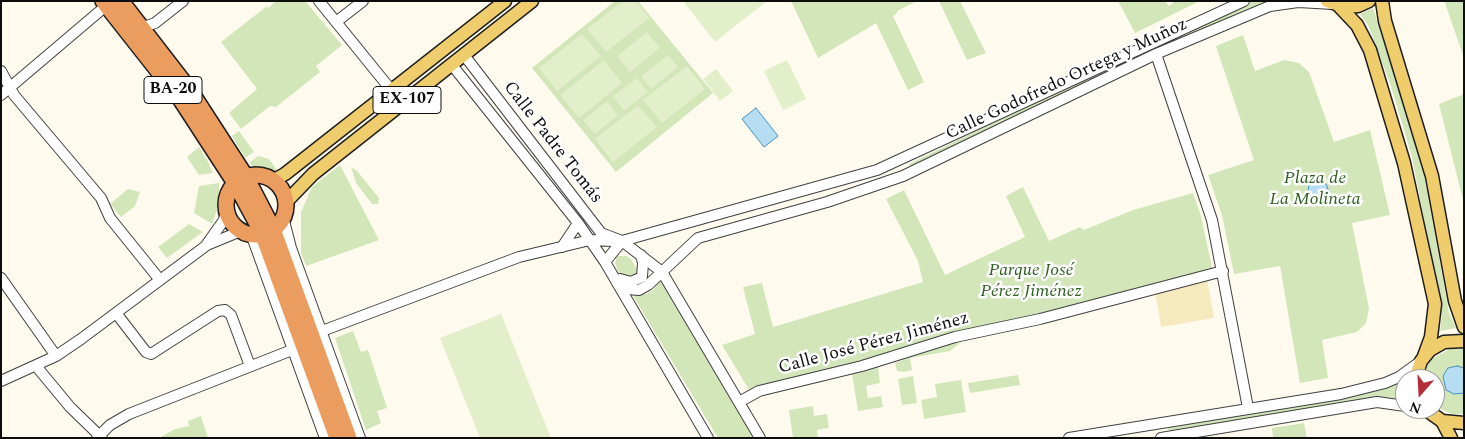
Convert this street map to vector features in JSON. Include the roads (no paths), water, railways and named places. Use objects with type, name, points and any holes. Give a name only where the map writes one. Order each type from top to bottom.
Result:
[{"type":"highway","name":"BA-20","points":[[111,3],[140,25],[189,89],[241,180],[257,232],[337,438]]},
{"type":"highway","name":"BA-20","points":[[111,3],[241,180]]},
{"type":"highway","points":[[257,175],[274,180],[283,190],[285,209],[257,232],[231,221],[227,205],[229,194],[241,180],[257,175]]},
{"type":"highway","name":"BA-20","points":[[257,232],[349,438]]},
{"type":"main road","name":"EX-107","points":[[274,180],[285,174],[505,1]]},
{"type":"main road","name":"EX-107","points":[[285,209],[314,174],[532,1]]},
{"type":"main road","points":[[1333,4],[1352,7],[1369,1]]},
{"type":"main road","points":[[1382,1],[1385,21],[1432,176],[1455,301],[1464,326]]},
{"type":"main road","points":[[1333,4],[1357,25],[1370,50],[1406,170],[1435,304],[1431,337],[1418,369]]},
{"type":"main road","points":[[1422,358],[1444,342],[1464,341]]},
{"type":"main road","points":[[1439,419],[1464,423]]},
{"type":"main road","points":[[1442,421],[1451,438]]},
{"type":"street","points":[[140,25],[151,25],[183,1]]},
{"type":"street","points":[[320,1],[392,91],[408,99]]},
{"type":"street","points":[[336,22],[363,1]]},
{"type":"street","points":[[501,26],[503,17],[523,1]]},
{"type":"street","name":"Calle Godofredo Ortega y Muñoz","points":[[744,206],[876,170],[1225,5],[1244,1]]},
{"type":"street","name":"Calle Godofredo Ortega y Muñoz","points":[[616,280],[628,289],[639,290],[648,285],[698,238],[827,202],[903,176],[1156,54],[1270,6],[1298,2],[1333,4]]},
{"type":"street","points":[[1,95],[111,3]]},
{"type":"street","points":[[1156,54],[1207,204],[1223,271],[1248,408]]},
{"type":"street","name":"Calle Padre Tomás","points":[[464,55],[601,233],[622,241]]},
{"type":"street","name":"Calle Padre Tomás","points":[[452,65],[578,223],[605,262]]},
{"type":"street","points":[[1,71],[10,88],[101,198],[110,218],[160,280]]},
{"type":"street","points":[[896,161],[903,176]]},
{"type":"street","points":[[1,381],[56,356],[116,314],[207,244],[224,220],[227,205]]},
{"type":"street","points":[[322,331],[519,257],[590,240],[622,241],[744,206]]},
{"type":"street","points":[[742,226],[740,211],[744,206]]},
{"type":"street","points":[[285,209],[292,248],[360,438]]},
{"type":"street","points":[[562,247],[578,223]]},
{"type":"street","points":[[207,244],[257,232],[292,350],[324,438]]},
{"type":"street","points":[[622,241],[662,272],[760,438]]},
{"type":"street","points":[[622,241],[605,262],[705,435]]},
{"type":"street","points":[[616,280],[638,280],[642,277],[644,269],[641,255]]},
{"type":"street","name":"Calle José Pérez Jiménez","points":[[739,402],[760,391],[862,366],[955,337],[1040,319],[1223,271]]},
{"type":"street","points":[[1,278],[56,356]]},
{"type":"street","points":[[116,314],[150,354],[218,311],[225,310],[231,314],[250,366]]},
{"type":"street","points":[[36,366],[70,407],[99,437],[110,425],[128,414],[292,350]]},
{"type":"street","points":[[1069,438],[1115,434],[1163,422],[1341,394],[1385,384],[1400,377],[1422,358]]},
{"type":"street","points":[[1163,422],[1163,437],[1376,402],[1395,405]]},
{"type":"water","points":[[756,108],[778,136],[764,147],[742,119]]},
{"type":"water","points":[[1318,180],[1325,183],[1328,190],[1325,197],[1318,200],[1311,197],[1308,190],[1311,183]]},
{"type":"water","points":[[1457,366],[1464,368],[1464,393],[1454,394],[1446,390],[1445,373],[1448,368]]},
{"type":"park label","name":"Plaza de La Molineta","points":[[1315,189]]},
{"type":"park label","name":"Parque José Pérez Jiménez","points":[[1031,281]]}]
